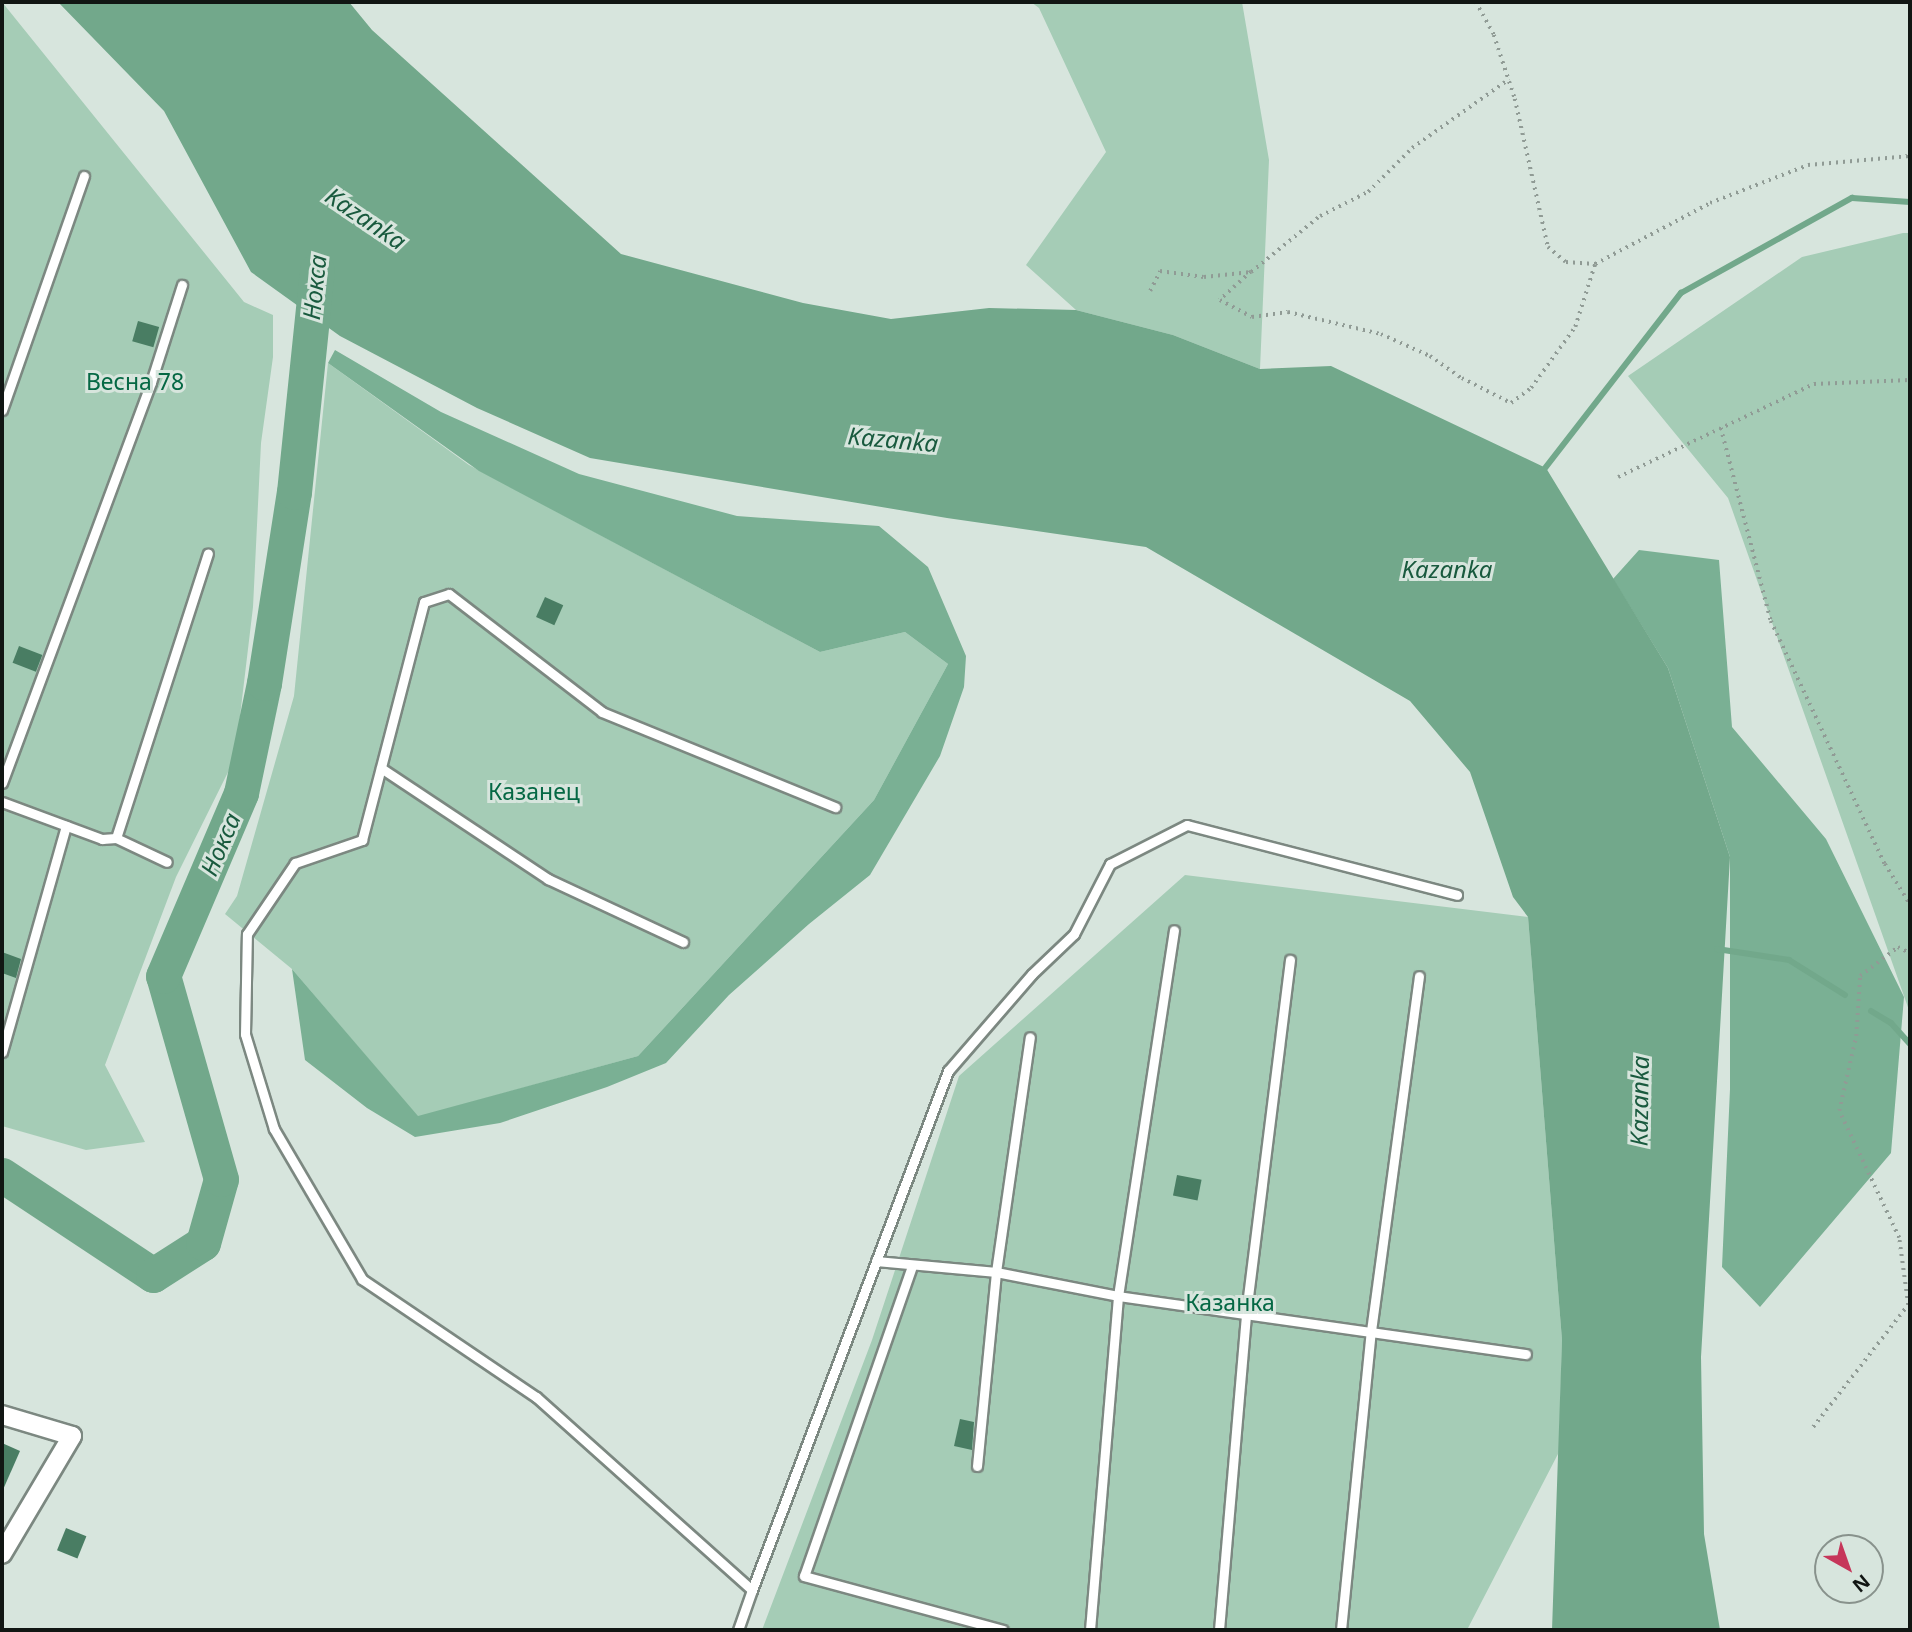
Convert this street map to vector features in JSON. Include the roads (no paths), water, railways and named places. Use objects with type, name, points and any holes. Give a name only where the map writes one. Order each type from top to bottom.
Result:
[{"type":"street","points":[[2,1415],[72,1436],[2,1555]]},
{"type":"lane","points":[[2,410],[84,176]]},
{"type":"lane","points":[[2,783],[151,382],[182,285]]},
{"type":"lane","points":[[116,838],[208,553]]},
{"type":"lane","points":[[752,1590],[536,1397],[362,1279],[274,1129],[246,1034],[247,933],[295,863],[362,840],[424,602],[449,594],[602,712],[835,807]]},
{"type":"lane","points":[[381,768],[548,879],[683,942]]},
{"type":"lane","points":[[2,802],[102,839],[116,838],[167,862]]},
{"type":"lane","points":[[738,1630],[948,1072],[1032,974],[1074,934],[1110,864],[1187,825],[1457,895]]},
{"type":"lane","points":[[2,1052],[66,827]]},
{"type":"lane","points":[[1090,1630],[1118,1296],[1174,930]]},
{"type":"lane","points":[[1219,1630],[1246,1313],[1290,960]]},
{"type":"lane","points":[[1340,1630],[1371,1331],[1419,976]]},
{"type":"lane","points":[[977,1466],[996,1272],[1030,1037]]},
{"type":"lane","points":[[876,1261],[996,1272],[1118,1296],[1526,1354]]},
{"type":"lane","points":[[912,1266],[804,1576],[1003,1630]]},
{"type":"water","name":"Kazanka","points":[[58,2],[349,2],[372,30],[621,254],[803,303],[891,319],[989,308],[1076,310],[1173,335],[1260,369],[1331,366],[1546,468],[1668,668],[1730,857],[1701,1357],[1704,1534],[1720,1630],[1552,1630],[1562,1340],[1528,917],[1513,897],[1470,772],[1410,701],[1146,547],[947,518],[590,458],[477,408],[340,336],[251,272],[164,111]]},
{"type":"waterway","points":[[1542,472],[1681,293],[1852,198],[1910,202]]},
{"type":"waterway","name":"Нокса","points":[[2,1175],[153,1275],[203,1243],[221,1179],[163,976],[241,793],[264,683],[294,492],[317,270]]},
{"type":"waterway","points":[[1717,949],[1789,960],[1845,995]]},
{"type":"waterway","points":[[1871,1011],[1891,1023],[1910,1044]]},
{"type":"park label","name":"Весна 78","points":[[135,381]]},
{"type":"park label","name":"Казанец","points":[[534,791]]},
{"type":"park label","name":"Казанка","points":[[1230,1302]]}]
